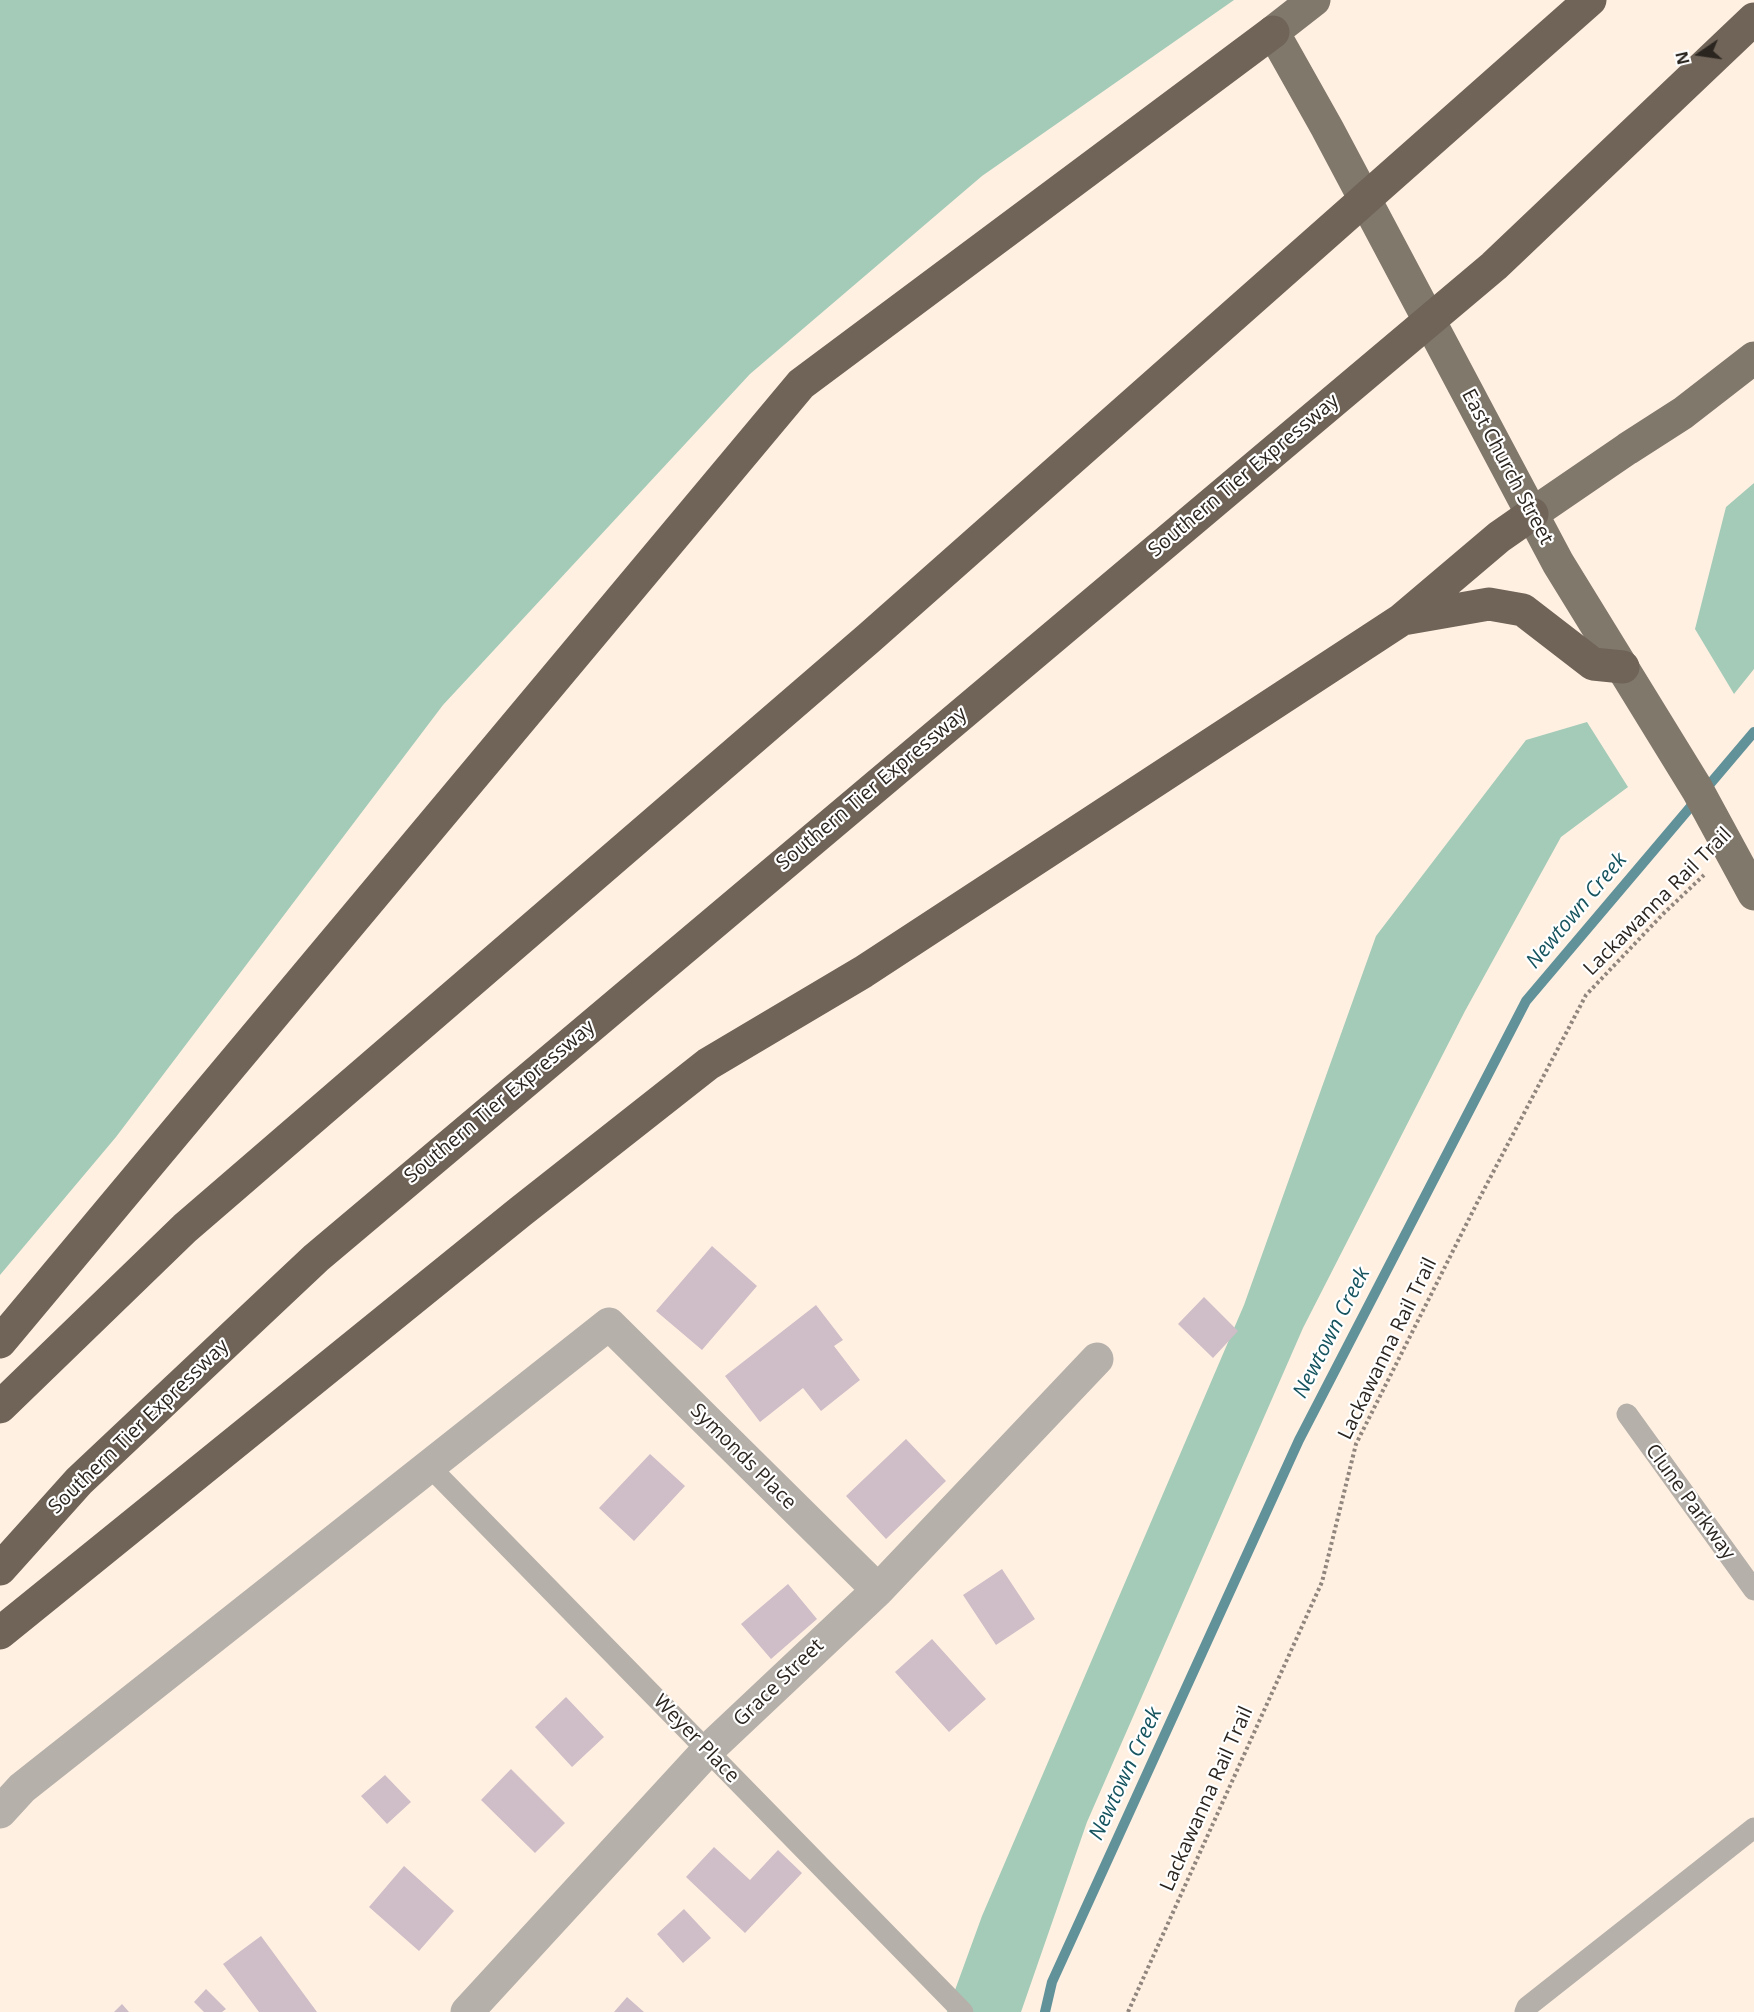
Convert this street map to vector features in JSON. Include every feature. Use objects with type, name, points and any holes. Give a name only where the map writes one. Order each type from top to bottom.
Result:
[{"type":"highway","points":[[0,1407],[185,1228],[869,638],[1590,0]]},
{"type":"highway","name":"Southern Tier Expressway","points":[[0,1569],[79,1481],[316,1258],[1494,266],[1754,19]]},
{"type":"highway","points":[[0,1342],[801,384],[1273,32]]},
{"type":"highway","points":[[0,1633],[520,1212],[708,1064],[863,972],[1401,620],[1499,537],[1532,514]]},
{"type":"highway","points":[[1401,620],[1489,604],[1523,610],[1593,664],[1623,668]]},
{"type":"main road","points":[[1273,32],[1314,0]]},
{"type":"main road","name":"East Church Street","points":[[1273,32],[1327,128],[1558,563],[1698,789],[1754,894]]},
{"type":"main road","points":[[1532,514],[1683,412],[1754,358]]},
{"type":"street","name":"Symonds Place","points":[[429,1466],[609,1324],[878,1590]]},
{"type":"street","name":"Grace Street","points":[[467,2012],[707,1751],[878,1590],[1097,1359]]},
{"type":"street","points":[[0,1812],[22,1788],[429,1466]]},
{"type":"lane","name":"Clune Parkway","points":[[1627,1414],[1754,1590]]},
{"type":"lane","name":"Weyer Place","points":[[429,1466],[963,2012]]},
{"type":"lane","points":[[1525,2012],[1527,2007],[1754,1828]]},
{"type":"path","name":"Lackawanna Rail Trail","points":[[1128,2012],[1322,1582],[1356,1444],[1478,1201],[1586,995],[1663,914],[1709,870]]},
{"type":"green space","points":[[0,0],[1234,0],[982,176],[750,374],[443,705],[116,1137],[0,1275]]},
{"type":"green space","points":[[1754,483],[1754,669],[1734,694],[1695,629],[1726,507]]},
{"type":"green space","points":[[1587,722],[1628,787],[1561,837],[1465,1011],[1303,1328],[1087,1822],[1021,2012],[947,2012],[982,1916],[1244,1305],[1376,936],[1526,740]]},
{"type":"building","points":[[712,1246],[757,1286],[702,1350],[656,1311]]},
{"type":"building","points":[[1204,1297],[1238,1331],[1213,1358],[1178,1324]]},
{"type":"building","points":[[816,1305],[843,1340],[834,1346],[860,1380],[821,1411],[803,1388],[760,1422],[725,1376]]},
{"type":"building","points":[[906,1439],[946,1481],[886,1539],[846,1496]]},
{"type":"building","points":[[650,1454],[685,1486],[634,1541],[599,1508]]},
{"type":"building","points":[[1002,1569],[1035,1619],[996,1645],[963,1595]]},
{"type":"building","points":[[788,1584],[817,1619],[771,1659],[741,1624]]},
{"type":"building","points":[[932,1639],[986,1699],[949,1732],[895,1672]]},
{"type":"building","points":[[566,1697],[604,1737],[572,1767],[535,1727]]},
{"type":"building","points":[[511,1769],[565,1823],[535,1853],[481,1800]]},
{"type":"building","points":[[385,1775],[411,1802],[387,1824],[361,1796]]},
{"type":"building","points":[[714,1847],[750,1880],[778,1850],[802,1873],[745,1933],[686,1877]]},
{"type":"building","points":[[404,1866],[454,1911],[419,1951],[369,1907]]},
{"type":"building","points":[[684,1909],[711,1938],[683,1963],[657,1934]]},
{"type":"building","points":[[261,1936],[317,2012],[259,2012],[223,1964]]},
{"type":"building","points":[[206,1989],[226,2009],[222,2012],[204,2012],[194,2002]]},
{"type":"building","points":[[627,1997],[644,2012],[614,2012]]},
{"type":"building","points":[[122,2004],[129,2012],[114,2012]]},
{"type":"waterway","name":"Newtown Creek","points":[[1045,2012],[1052,1982],[1299,1440],[1526,1001],[1754,732]]}]
